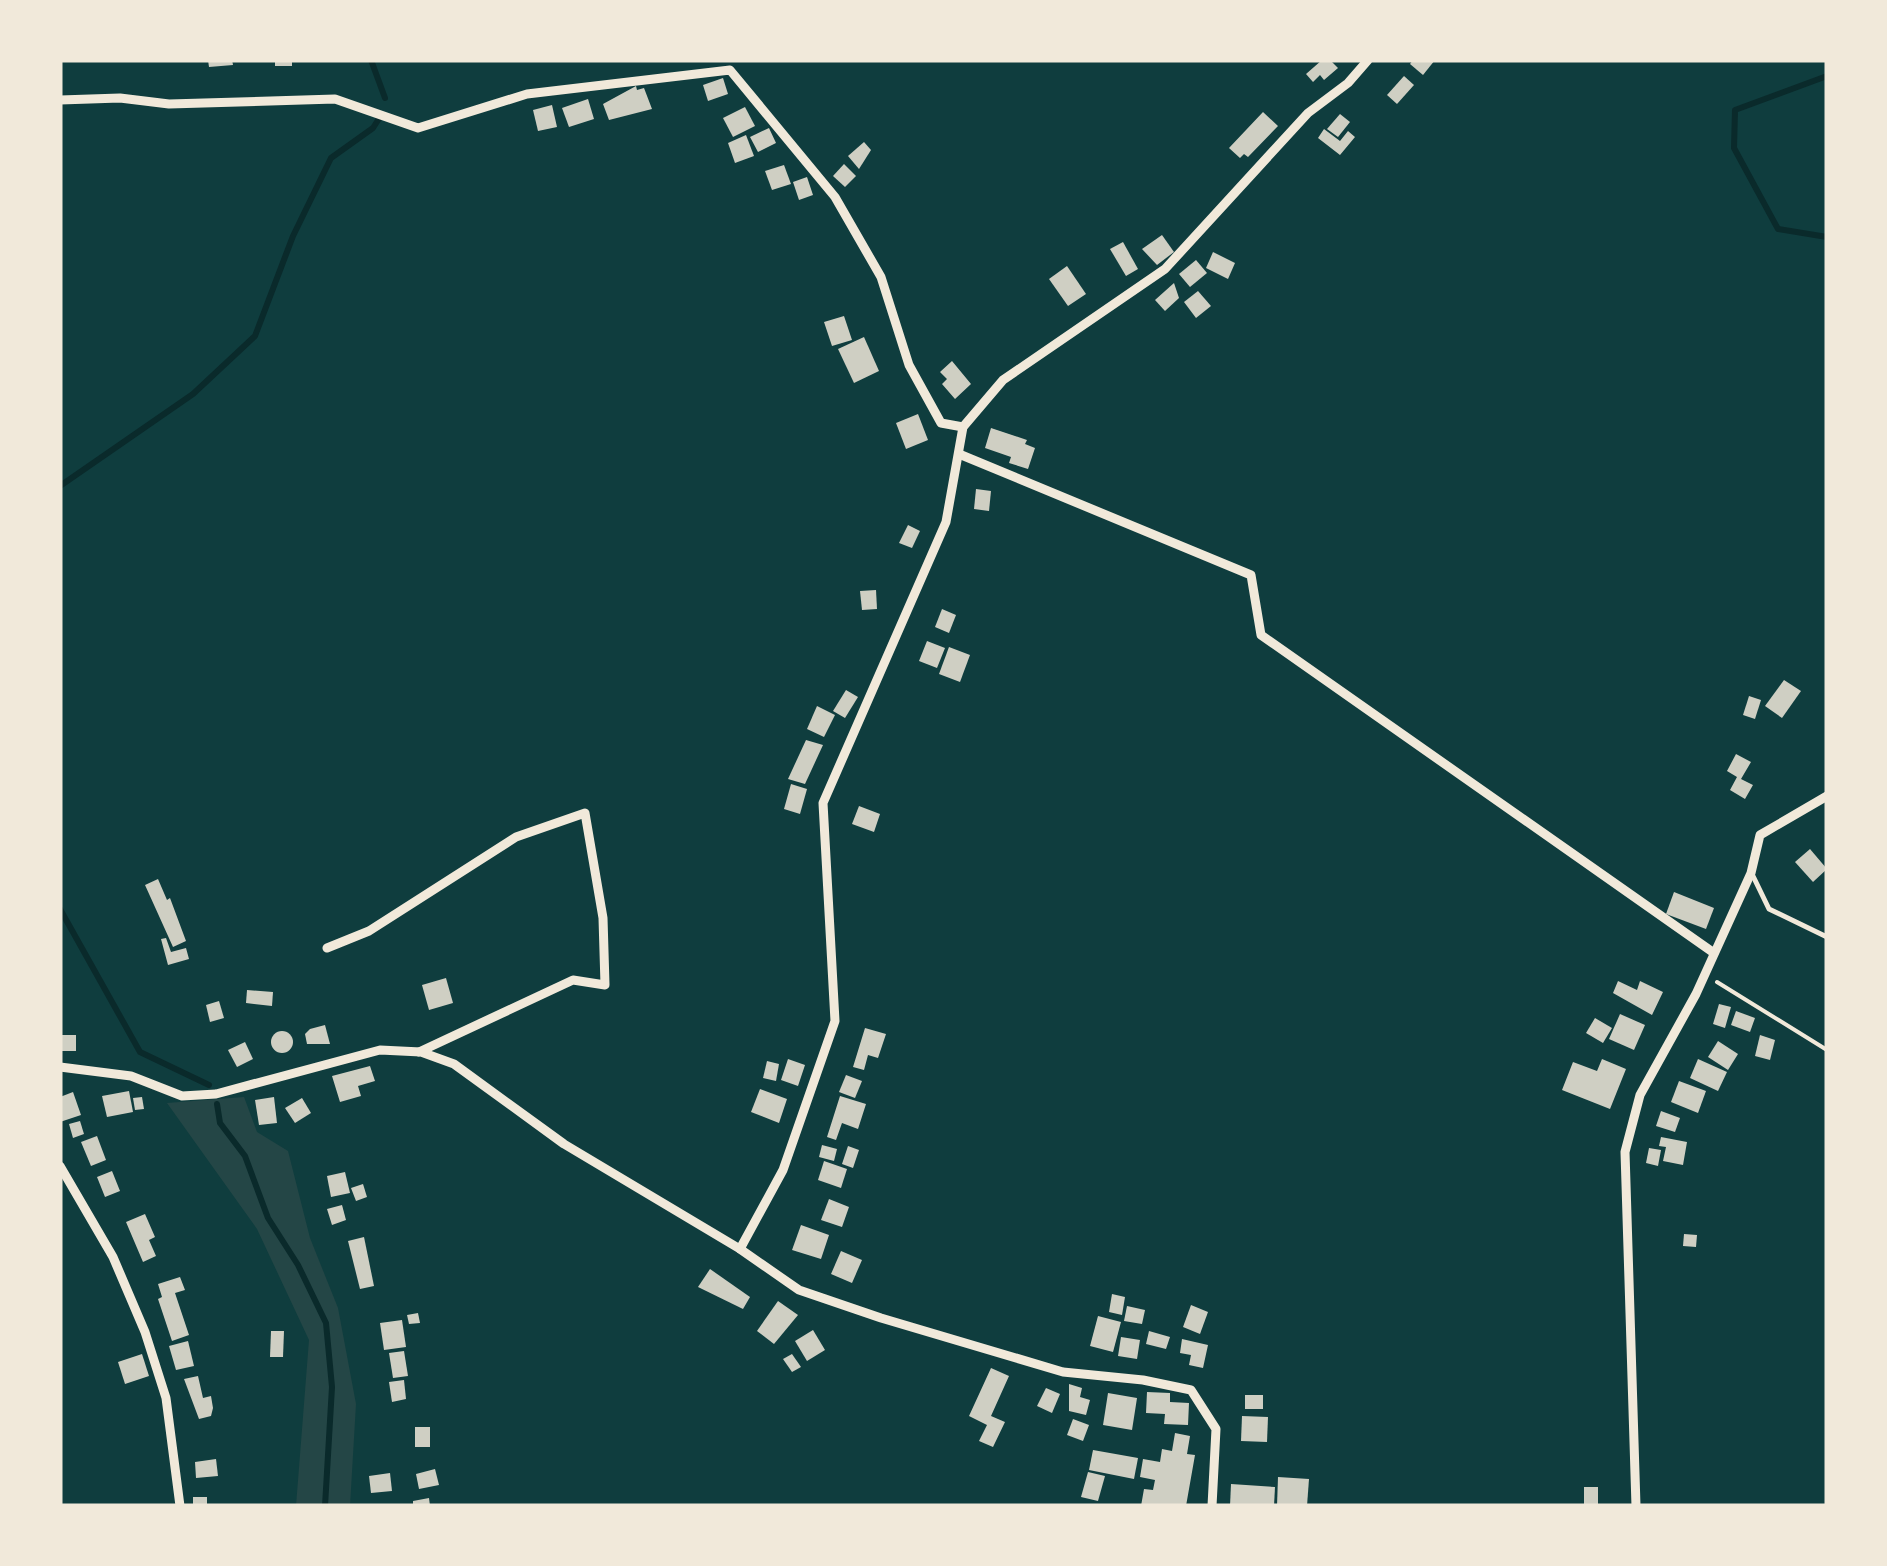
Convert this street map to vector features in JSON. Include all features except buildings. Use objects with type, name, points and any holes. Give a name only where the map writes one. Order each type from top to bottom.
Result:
[{"type":"street","points":[[740,1249],[783,1170],[835,1021],[823,803],[946,522],[962,427],[1003,380],[1165,269],[1308,113],[1348,83],[1368,60]]},
{"type":"street","points":[[60,100],[120,98],[169,104],[335,99],[418,128],[527,94],[730,70],[835,197],[881,277],[917,380],[941,422],[962,427]]},
{"type":"street","points":[[959,454],[1251,575],[1261,635],[1714,953]]},
{"type":"street","points":[[1636,1506],[1625,1152],[1640,1095],[1751,874],[1760,835],[1827,796]]},
{"type":"street","points":[[328,948],[369,931],[516,837],[585,813],[604,918],[606,984],[573,980],[420,1052]]},
{"type":"street","points":[[60,1067],[131,1076],[182,1096],[216,1094],[380,1050],[420,1052],[454,1064],[564,1144],[740,1249],[799,1290],[1063,1372],[1143,1380],[1192,1390],[1216,1430],[1212,1506]]},
{"type":"street","points":[[60,1166],[113,1256],[145,1332],[166,1398],[180,1506]]},
{"type":"lane","points":[[1751,874],[1769,909],[1827,937]]},
{"type":"path","points":[[1704,974],[1827,1050]]},
{"type":"shaded area","points":[[244,1097],[257,1132],[288,1151],[310,1238],[338,1308],[356,1404],[350,1506],[296,1506],[309,1340],[257,1229],[167,1103]]},
{"type":"waterway","points":[[371,60],[385,98]]},
{"type":"waterway","points":[[1827,76],[1735,110],[1734,148],[1778,229],[1827,237]]},
{"type":"waterway","points":[[60,486],[193,394],[255,336],[293,236],[331,158],[373,128],[380,117]]},
{"type":"waterway","points":[[60,909],[140,1052],[209,1085]]},
{"type":"waterway","points":[[217,1104],[220,1123],[245,1156],[268,1218],[298,1265],[326,1323],[332,1387],[325,1506]]}]
